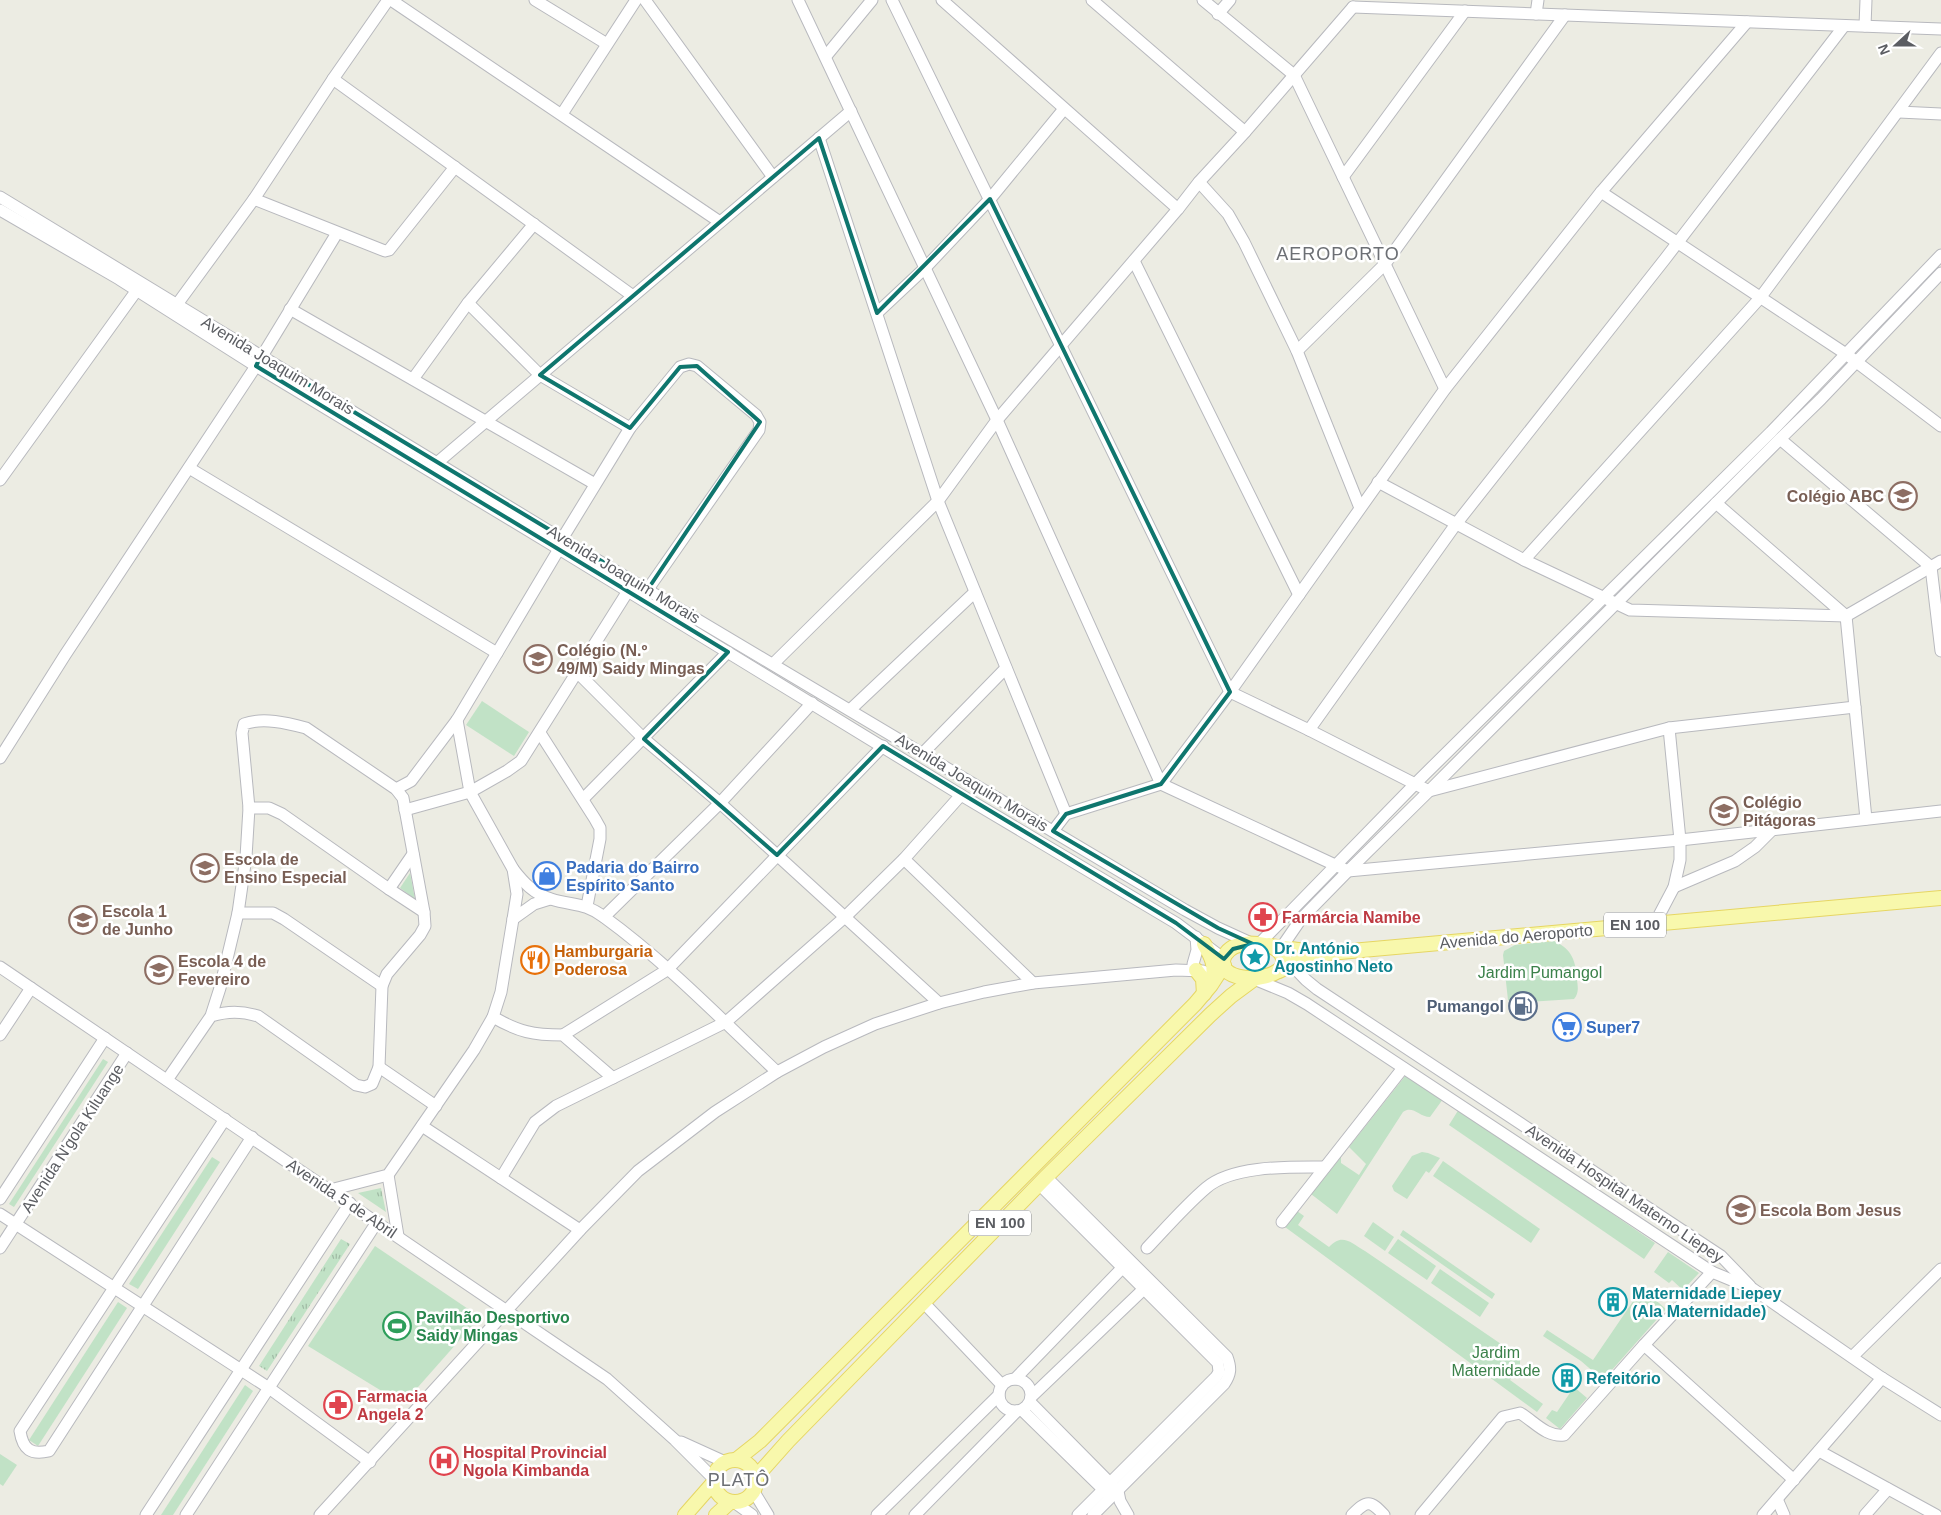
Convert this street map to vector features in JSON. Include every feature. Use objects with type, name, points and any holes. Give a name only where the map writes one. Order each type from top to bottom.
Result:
[{"type":"main road","name":"Avenida do Aeroporto","points":[[1329,954],[1941,898]]},
{"type":"main road","points":[[1194,967],[1203,979],[1216,973],[1200,940]]},
{"type":"main road","name":"EN 100","points":[[685,1515],[714,1481],[716,1472],[760,1440],[1216,973],[1225,955],[1233,948],[1270,948],[1329,954]]},
{"type":"main road","points":[[1270,948],[1286,968]]},
{"type":"main road","name":"EN 100","points":[[1216,973],[1227,971],[1235,976],[1254,979],[1271,976],[1286,968],[1329,954]]},
{"type":"main road","name":"EN 100","points":[[756,1477],[1042,1180],[1231,996],[1254,979]]},
{"type":"main road","points":[[714,1481],[718,1492],[732,1502],[742,1502],[749,1498],[756,1486],[754,1472],[747,1463],[731,1461]]},
{"type":"main road","points":[[716,1515],[732,1502]]},
{"type":"street","points":[[178,303],[254,199],[333,78],[388,0]]},
{"type":"street","points":[[391,0],[720,222]]},
{"type":"street","points":[[535,0],[607,44]]},
{"type":"street","points":[[562,114],[636,0]]},
{"type":"street","points":[[645,0],[773,177]]},
{"type":"street","points":[[798,0],[997,420],[1161,784],[1348,871],[1680,840],[1941,811]]},
{"type":"street","points":[[826,56],[872,0]]},
{"type":"street","points":[[892,0],[1230,692],[1309,730],[1429,792],[1669,728],[1855,707]]},
{"type":"street","points":[[942,0],[1178,209]]},
{"type":"street","points":[[1092,0],[1245,132]]},
{"type":"street","points":[[1203,0],[1294,75],[1445,389]]},
{"type":"street","points":[[1218,14],[1230,0]]},
{"type":"street","points":[[1536,14],[1538,0]]},
{"type":"street","points":[[1865,26],[1866,0]]},
{"type":"street","points":[[774,663],[938,501],[997,420],[1294,75],[1351,3],[1465,11],[1941,29]]},
{"type":"street","points":[[1343,177],[1465,11]]},
{"type":"street","points":[[1297,351],[1385,264],[1564,15]]},
{"type":"street","points":[[1053,831],[1066,814],[1161,784],[1230,692],[1445,389],[1601,192],[1747,22]]},
{"type":"street","points":[[1309,730],[1456,524],[1844,26]]},
{"type":"street","points":[[1524,560],[1760,298],[1941,53]]},
{"type":"street","points":[[333,78],[633,296]]},
{"type":"street","points":[[877,313],[925,268],[990,199],[1064,109]]},
{"type":"street","points":[[438,462],[851,111]]},
{"type":"street","points":[[1899,112],[1941,114]]},
{"type":"street","points":[[819,138],[938,501],[1066,814]]},
{"type":"street","points":[[254,199],[385,251],[389,250],[455,167]]},
{"type":"street","points":[[1200,182],[1228,214],[1297,351],[1360,508]]},
{"type":"street","points":[[1601,192],[1846,354],[1941,426]]},
{"type":"street","name":"Avenida Joaquim Morais","points":[[0,196],[178,303],[258,361],[438,462],[628,590],[961,795],[1176,923],[1200,940]]},
{"type":"street","name":"Avenida Joaquim Morais","points":[[0,210],[258,361],[561,544],[648,589],[1218,928],[1270,948]]},
{"type":"street","points":[[413,379],[468,303],[534,224]]},
{"type":"street","points":[[0,758],[65,655],[258,361],[337,233]]},
{"type":"street","points":[[1270,948],[1336,865],[1771,432],[1941,255]]},
{"type":"street","points":[[1134,261],[1299,594]]},
{"type":"street","points":[[1270,948],[1429,792],[1821,399],[1941,273]]},
{"type":"street","points":[[0,480],[138,290]]},
{"type":"street","points":[[468,303],[540,375],[630,428]]},
{"type":"street","points":[[290,309],[595,484]]},
{"type":"street","points":[[396,789],[411,781],[457,720],[595,484],[630,428],[680,367],[689,364],[698,366],[756,415],[760,422],[759,430],[648,589]]},
{"type":"street","points":[[1780,438],[1936,564],[1941,651]]},
{"type":"street","points":[[189,468],[497,653]]},
{"type":"street","points":[[1378,482],[1524,560],[1630,610],[1846,616],[1936,564]]},
{"type":"street","points":[[1716,503],[1846,616],[1866,819]]},
{"type":"street","points":[[406,810],[470,792],[508,771],[521,761],[628,590]]},
{"type":"street","points":[[851,709],[975,592]]},
{"type":"street","points":[[582,799],[644,739],[728,652]]},
{"type":"street","points":[[922,753],[1006,668]]},
{"type":"street","points":[[577,672],[644,739],[720,803],[939,1003]]},
{"type":"street","points":[[604,917],[720,803],[812,703]]},
{"type":"street","points":[[167,1080],[211,1016],[220,988],[238,913],[246,857],[249,808],[242,733],[244,724],[254,720],[291,724],[306,728],[396,789],[403,798],[406,810],[424,912],[424,926],[420,935],[387,974],[382,986],[379,1067],[372,1084],[365,1087],[356,1085],[258,1016],[245,1012],[228,1012],[211,1016]]},
{"type":"street","points":[[457,720],[470,792],[513,869],[523,883],[534,891],[550,898],[587,906],[604,917],[726,1022],[777,1072]]},
{"type":"street","points":[[1655,923],[1674,887],[1680,860],[1680,840],[1669,728]]},
{"type":"street","points":[[540,733],[600,828],[600,839],[587,906]]},
{"type":"street","points":[[493,1017],[512,1027],[537,1035],[563,1035],[667,970],[882,746]]},
{"type":"street","points":[[501,1178],[535,1122],[556,1106],[726,1022],[845,917],[904,859],[961,795]]},
{"type":"street","points":[[249,808],[269,808],[282,814],[424,912]]},
{"type":"street","points":[[1674,887],[1735,861],[1772,830]]},
{"type":"street","points":[[389,889],[413,854]]},
{"type":"street","points":[[904,859],[1033,983]]},
{"type":"street","points":[[330,1190],[388,1175],[474,1050],[493,1017],[501,992],[517,894],[513,869]]},
{"type":"street","points":[[513,919],[534,904],[550,898]]},
{"type":"street","points":[[238,913],[273,913],[382,986]]},
{"type":"street","points":[[1194,967],[1200,940]]},
{"type":"street","name":"Avenida 5 de Abril","points":[[0,967],[607,1379],[675,1440],[714,1481]]},
{"type":"street","points":[[320,1515],[580,1230],[638,1171],[715,1112],[777,1072],[824,1047],[875,1024],[939,1003],[984,992],[1033,983],[1194,967],[1216,973]]},
{"type":"street","name":"Avenida Hospital Materno Liepey","points":[[1286,968],[1721,1256],[1753,1289]]},
{"type":"street","name":"Avenida Hospital Materno Liepey","points":[[1254,979],[1288,993],[1307,1004],[1712,1272],[1753,1289]]},
{"type":"street","points":[[0,1035],[31,988]]},
{"type":"street","points":[[563,1035],[613,1078]]},
{"type":"street","name":"Avenida N'gola Kiluange","points":[[0,1199],[105,1038]]},
{"type":"street","name":"Avenida N'gola Kiluange","points":[[0,1248],[127,1053]]},
{"type":"street","points":[[379,1067],[436,1106]]},
{"type":"street","points":[[1282,1222],[1403,1068]]},
{"type":"street","points":[[1455,1102],[1466,1087]]},
{"type":"street","points":[[225,1119],[20,1431],[22,1442],[29,1451],[38,1454],[49,1450],[252,1137]]},
{"type":"street","points":[[422,1126],[580,1230]]},
{"type":"street","points":[[1147,1248],[1207,1187],[1221,1179],[1239,1173],[1286,1167],[1325,1167]]},
{"type":"street","points":[[388,1175],[398,1236]]},
{"type":"street","points":[[1042,1180],[1148,1285],[1218,1363],[1225,1367],[1230,1376],[1112,1492],[1093,1515]]},
{"type":"street","points":[[146,1515],[350,1203]]},
{"type":"street","points":[[0,1214],[269,1388],[370,1462]]},
{"type":"street","points":[[186,1515],[378,1222]]},
{"type":"street","points":[[877,1515],[1001,1390],[1006,1382],[1015,1379],[1126,1264]]},
{"type":"street","points":[[1852,1357],[1941,1269]]},
{"type":"street","points":[[1421,1515],[1503,1417],[1520,1413],[1546,1432],[1556,1436],[1564,1435],[1712,1272]]},
{"type":"street","points":[[915,1515],[1148,1285]]},
{"type":"street","points":[[1753,1289],[1882,1378],[1941,1415]]},
{"type":"street","points":[[923,1302],[1001,1390],[1002,1405],[1012,1411],[1025,1405],[1031,1391],[1025,1382],[1015,1379]]},
{"type":"street","points":[[1644,1345],[1794,1480]]},
{"type":"street","points":[[1763,1515],[1882,1378]]},
{"type":"street","points":[[1025,1405],[1112,1492],[1128,1515]]},
{"type":"street","name":"Avenida 5 de Abril","points":[[675,1440],[731,1461]]},
{"type":"street","points":[[1819,1451],[1936,1515]]},
{"type":"street","points":[[1864,1515],[1888,1489]]},
{"type":"street","points":[[754,1492],[768,1515]]},
{"type":"street","points":[[1078,1515],[1112,1492]]},
{"type":"street","points":[[1777,1499],[1784,1515]]},
{"type":"street","points":[[732,1502],[752,1515]]},
{"type":"street","points":[[1352,1515],[1362,1505],[1370,1503],[1374,1504],[1384,1515]]},
{"type":"highlighted area","points":[[819,138],[877,313],[990,199],[1230,692],[1161,784],[1066,814],[1053,831],[1218,928],[1253,944],[1233,949],[1224,959],[1176,923],[883,746],[777,855],[644,739],[728,652],[256,366],[261,356],[648,589],[760,422],[697,366],[680,367],[630,428],[540,375]]},
{"type":"green space","points":[[482,701],[529,732],[514,756],[466,725]]},
{"type":"green space","points":[[410,873],[415,899],[400,888]]},
{"type":"green space","name":"Jardim Pumangol","points":[[1554,941],[1569,952],[1574,961],[1578,988],[1576,997],[1574,999],[1512,1003],[1508,1000],[1504,951],[1515,945]]},
{"type":"green space","points":[[103,1059],[108,1062],[14,1207],[9,1204]]},
{"type":"green space","points":[[1406,1075],[1443,1099],[1430,1117],[1410,1110],[1403,1112],[1337,1214],[1311,1194],[1341,1157],[1341,1163],[1359,1175],[1366,1164],[1349,1147]]},
{"type":"green space","points":[[1459,1109],[1655,1243],[1644,1259],[1449,1125]]},
{"type":"green space","points":[[1422,1152],[1440,1158],[1429,1173],[1426,1171],[1407,1199],[1394,1191],[1392,1186],[1412,1156]]},
{"type":"green space","points":[[212,1157],[220,1162],[138,1289],[129,1284]]},
{"type":"green space","points":[[1443,1161],[1540,1229],[1531,1243],[1433,1176]]},
{"type":"green space","points":[[381,1188],[386,1212],[358,1193]]},
{"type":"green space","name":"Jardim Maternidade","points":[[1297,1211],[1304,1216],[1298,1225],[1329,1247],[1338,1240],[1346,1240],[1355,1245],[1520,1357],[1520,1364],[1510,1380],[1543,1404],[1537,1412],[1285,1227]]},
{"type":"green space","points":[[1373,1222],[1394,1237],[1385,1251],[1364,1236]]},
{"type":"green space","points":[[1403,1230],[1495,1294],[1492,1299],[1400,1235]]},
{"type":"green space","points":[[341,1239],[350,1244],[267,1371],[259,1366]]},
{"type":"green space","points":[[1398,1239],[1436,1266],[1427,1280],[1388,1253]]},
{"type":"green space","name":"Pavilhão Desportivo Saidy Mingas","points":[[375,1246],[480,1317],[403,1404],[308,1346]]},
{"type":"green space","points":[[1668,1252],[1699,1273],[1683,1290],[1672,1280],[1669,1283],[1654,1272]]},
{"type":"green space","points":[[1440,1269],[1489,1303],[1480,1317],[1431,1283]]},
{"type":"green space","points":[[1638,1294],[1643,1297],[1652,1297],[1666,1309],[1603,1380],[1581,1361],[1543,1336],[1547,1330],[1593,1360]]},
{"type":"green space","points":[[118,1302],[127,1308],[38,1446],[29,1440]]},
{"type":"green space","points":[[245,1385],[253,1391],[173,1515],[161,1515]]},
{"type":"green space","points":[[1574,1387],[1587,1398],[1560,1429],[1546,1418],[1552,1410],[1557,1412]]},
{"type":"green space","points":[[0,1454],[17,1465],[3,1486],[0,1484]]},
{"type":"place","name":"Colégio ABC","points":[[1903,496]]},
{"type":"place","name":"Colégio (N.º 49/M) Saidy Mingas","points":[[538,659]]},
{"type":"place","name":"Colégio Pitágoras","points":[[1724,811]]},
{"type":"place","name":"Escola de Ensino Especial","points":[[205,868]]},
{"type":"place","name":"Padaria do Bairro Espírito Santo","points":[[547,876]]},
{"type":"place","name":"Farmárcia Namibe","points":[[1263,917]]},
{"type":"place","name":"Escola 1 de Junho","points":[[83,920]]},
{"type":"place","name":"Dr. António Agostinho Neto","points":[[1255,957]]},
{"type":"place","name":"Hamburgaria Poderosa","points":[[535,960]]},
{"type":"place","name":"Escola 4 de Fevereiro","points":[[159,970]]},
{"type":"place","name":"Pumangol","points":[[1523,1006]]},
{"type":"place","name":"Super7","points":[[1567,1027]]},
{"type":"place","name":"Escola Bom Jesus","points":[[1741,1210]]},
{"type":"place","name":"Maternidade Liepey (Ala Maternidade)","points":[[1613,1302]]},
{"type":"place","name":"Pavilhão Desportivo Saidy Mingas","points":[[397,1326]]},
{"type":"place","name":"Refeitório","points":[[1567,1378]]},
{"type":"place","name":"Farmacia Angela 2","points":[[338,1405]]},
{"type":"place","name":"Hospital Provincial Ngola Kimbanda","points":[[444,1461]]},
{"type":"district","name":"AEROPORTO","points":[[1338,254]]},
{"type":"district","name":"PLATÔ","points":[[739,1480]]}]
